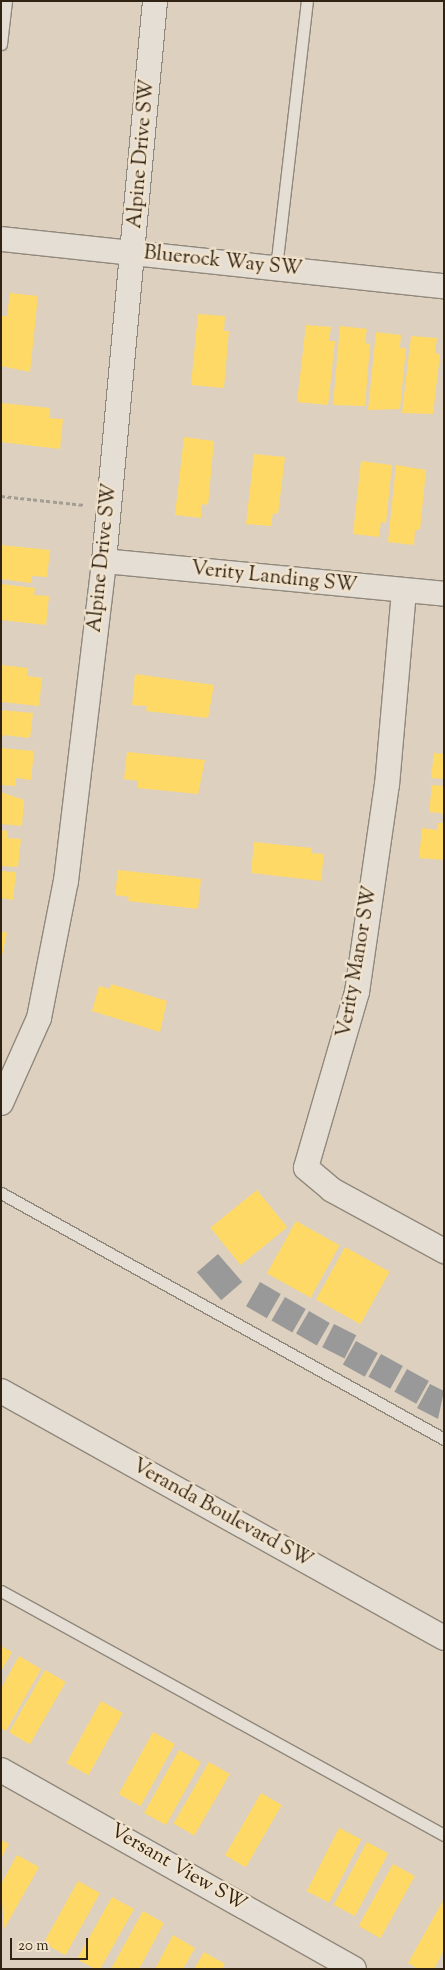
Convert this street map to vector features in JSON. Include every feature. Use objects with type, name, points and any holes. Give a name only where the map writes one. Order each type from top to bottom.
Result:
[{"type":"street","name":"Alpine Drive SW","points":[[1,1103],[39,1018],[52,964],[104,560],[154,1]]},
{"type":"street","name":"Bluerock Way SW","points":[[1,239],[444,286]]},
{"type":"street","name":"Verity Landing SW","points":[[104,560],[444,594]]},
{"type":"street","name":"Verity Manor SW","points":[[404,591],[388,784],[357,992],[306,1168],[332,1190],[444,1251]]},
{"type":"street","name":"Veranda Boulevard SW","points":[[1,1391],[444,1638]]},
{"type":"street","name":"Versant View SW","points":[[1,1770],[354,1969]]},
{"type":"lane","points":[[1,44],[6,1]]},
{"type":"lane","points":[[276,268],[307,1]]},
{"type":"lane","points":[[1,1193],[444,1439]]},
{"type":"lane","points":[[1,1591],[444,1835]]},
{"type":"path","points":[[1,496],[109,507]]},
{"type":"building: Homes","points":[[10,293],[38,296],[30,372],[1,366],[1,316],[7,316]]},
{"type":"building: Homes","points":[[198,314],[225,316],[224,331],[229,331],[224,388],[191,385]]},
{"type":"building: Homes","points":[[306,325],[331,327],[329,341],[335,341],[328,405],[297,402]]},
{"type":"building: Homes","points":[[340,326],[367,329],[365,343],[370,344],[365,406],[333,405]]},
{"type":"building: Homes","points":[[376,332],[401,335],[400,348],[406,348],[400,409],[368,410]]},
{"type":"building: Homes","points":[[411,336],[437,338],[435,353],[440,354],[433,414],[402,413]]},
{"type":"building: Homes","points":[[1,403],[50,408],[49,418],[63,419],[60,449],[1,442]]},
{"type":"building: Homes","points":[[184,437],[214,441],[208,505],[202,504],[201,518],[175,515]]},
{"type":"building: Homes","points":[[254,454],[285,457],[278,514],[273,513],[271,526],[246,524]]},
{"type":"building: Homes","points":[[361,461],[392,465],[386,523],[381,522],[379,537],[353,534]]},
{"type":"building: Homes","points":[[396,465],[426,470],[420,530],[415,530],[414,545],[388,542]]},
{"type":"building: Homes","points":[[1,545],[50,550],[47,577],[32,576],[31,583],[1,579]]},
{"type":"building: Homes","points":[[1,584],[35,588],[34,595],[49,596],[46,625],[1,620]]},
{"type":"building: Homes","points":[[1,665],[28,668],[27,676],[42,678],[39,706],[1,702]]},
{"type":"building: Homes","points":[[135,674],[214,685],[208,718],[146,711],[147,706],[132,705]]},
{"type":"building: Homes","points":[[1,710],[33,713],[30,738],[3,735],[1,741]]},
{"type":"building: Homes","points":[[1,748],[34,751],[31,780],[16,778],[15,786],[1,785]]},
{"type":"building: Homes","points":[[127,752],[205,760],[198,794],[138,788],[138,781],[124,779]]},
{"type":"building: Homes","points":[[434,753],[444,754],[444,779],[431,778]]},
{"type":"building: Homes","points":[[432,785],[444,786],[444,818],[442,813],[429,812]]},
{"type":"building: Homes","points":[[1,792],[24,800],[22,826],[1,824]]},
{"type":"building: Homes","points":[[438,823],[444,823],[444,860],[419,858],[422,828],[437,830]]},
{"type":"building: Homes","points":[[1,830],[7,831],[7,838],[21,839],[18,867],[1,866]]},
{"type":"building: Homes","points":[[254,842],[312,848],[311,853],[324,854],[321,881],[251,873]]},
{"type":"building: Homes","points":[[118,870],[201,879],[198,909],[128,901],[129,897],[115,895]]},
{"type":"building: Homes","points":[[1,871],[16,872],[13,900],[1,898]]},
{"type":"building: Homes","points":[[1,931],[7,933],[2,956],[1,956]]},
{"type":"building: Homes","points":[[111,984],[167,1001],[160,1032],[92,1011],[99,986],[110,989]]},
{"type":"building: Homes","points":[[257,1190],[287,1227],[241,1265],[210,1228]]},
{"type":"building: Homes","points":[[296,1221],[340,1245],[311,1298],[267,1273]]},
{"type":"building: Homes","points":[[345,1247],[390,1272],[361,1324],[316,1299]]},
{"type":"building: Homes","points":[[1,1646],[12,1652],[1,1671]]},
{"type":"building: Homes","points":[[19,1656],[41,1669],[6,1731],[1,1728],[1,1689]]},
{"type":"building: Homes","points":[[45,1670],[66,1682],[30,1744],[9,1732]]},
{"type":"building: Homes","points":[[101,1701],[123,1713],[88,1775],[67,1763]]},
{"type":"building: Homes","points":[[153,1732],[175,1744],[140,1806],[119,1794]]},
{"type":"building: Homes","points":[[179,1750],[201,1762],[166,1825],[144,1813]]},
{"type":"building: Homes","points":[[209,1762],[230,1774],[194,1835],[174,1823]]},
{"type":"building: Homes","points":[[261,1793],[282,1805],[246,1867],[225,1855]]},
{"type":"building: Homes","points":[[339,1828],[361,1839],[329,1903],[307,1891]]},
{"type":"building: Homes","points":[[1,1840],[9,1844],[1,1858]]},
{"type":"building: Homes","points":[[367,1842],[388,1853],[355,1916],[334,1905]]},
{"type":"building: Homes","points":[[17,1855],[39,1867],[4,1929],[1,1884]]},
{"type":"building: Homes","points":[[393,1864],[415,1876],[380,1938],[359,1926]]},
{"type":"building: Homes","points":[[78,1881],[100,1893],[65,1955],[44,1943]]},
{"type":"building: Homes","points":[[112,1897],[134,1909],[100,1969],[95,1969],[77,1959]]},
{"type":"building: Homes","points":[[444,1899],[444,1950],[434,1969],[418,1969],[408,1963]]},
{"type":"building: Homes","points":[[143,1911],[164,1923],[139,1969],[111,1969]]},
{"type":"building: Homes","points":[[173,1935],[195,1948],[183,1969],[155,1969]]},
{"type":"building: Homes","points":[[204,1952],[225,1964],[222,1969],[194,1969]]},
{"type":"building: Industry","points":[[218,1254],[242,1282],[221,1300],[197,1272]]},
{"type":"building: Industry","points":[[260,1282],[281,1294],[267,1318],[246,1306]]},
{"type":"building: Industry","points":[[285,1297],[306,1309],[292,1332],[271,1320]]},
{"type":"building: Industry","points":[[309,1311],[330,1323],[317,1346],[296,1334]]},
{"type":"building: Industry","points":[[334,1324],[356,1335],[344,1359],[322,1347]]},
{"type":"building: Industry","points":[[356,1341],[378,1353],[365,1377],[343,1365]]},
{"type":"building: Industry","points":[[381,1354],[403,1366],[390,1389],[368,1377]]},
{"type":"building: Industry","points":[[407,1369],[429,1381],[416,1404],[394,1392]]},
{"type":"building: Industry","points":[[430,1384],[444,1391],[438,1419],[417,1408]]}]
